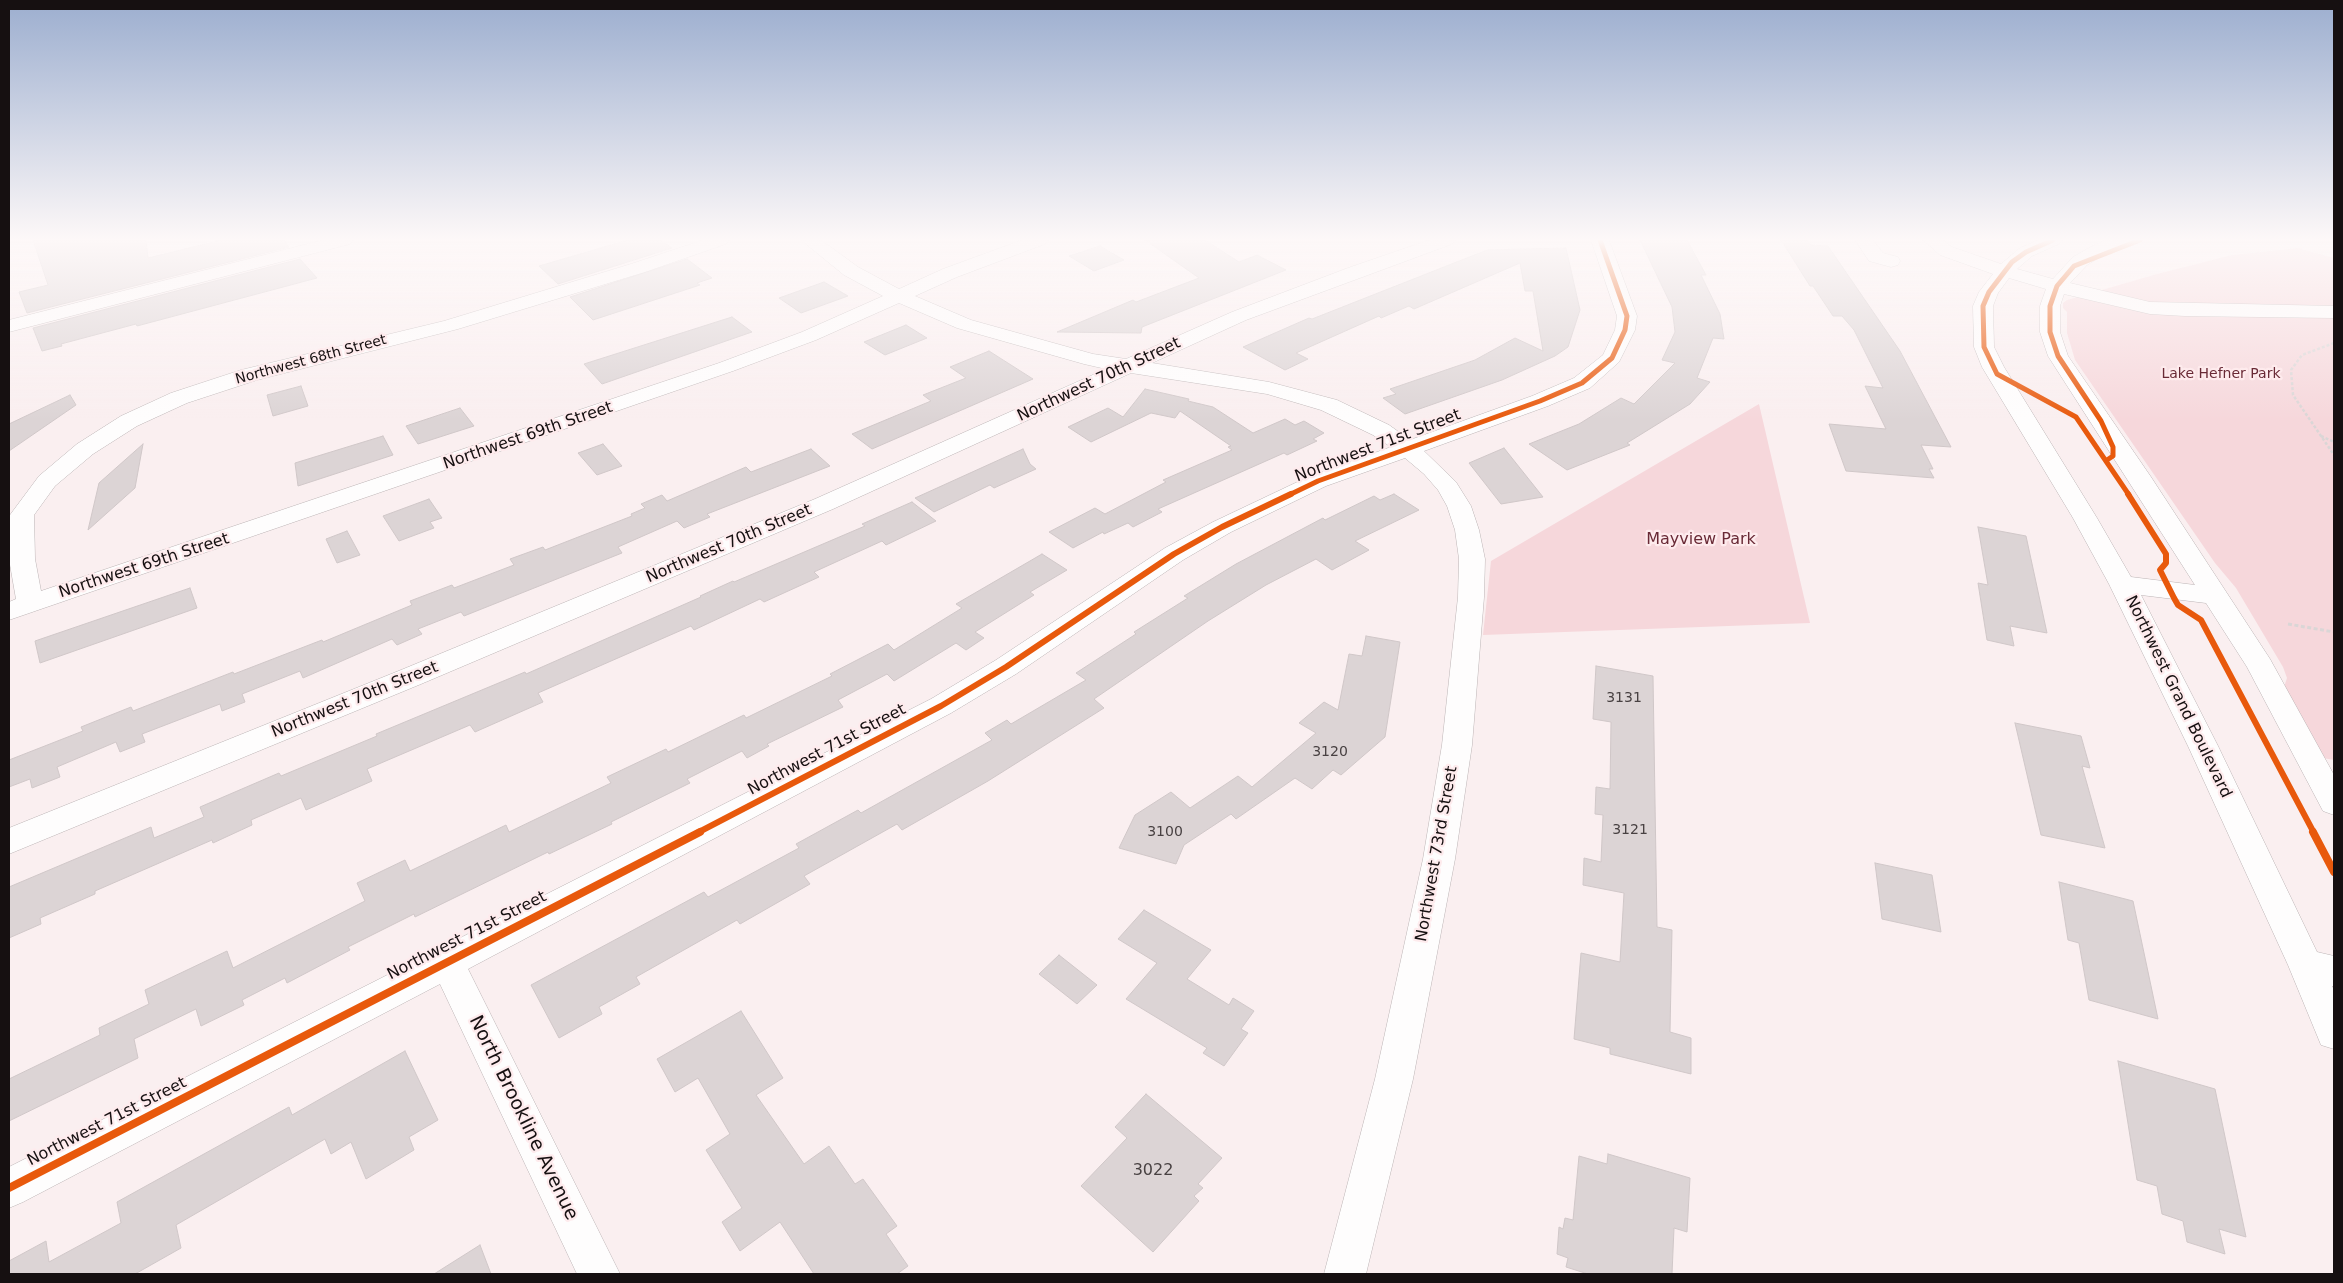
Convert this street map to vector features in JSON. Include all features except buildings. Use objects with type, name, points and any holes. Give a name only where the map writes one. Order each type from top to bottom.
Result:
[{"type":"street","points":[[9,326],[111,300]]},
{"type":"street","name":"Northwest 68th Street","points":[[30,604],[22,559],[22,515],[47,481],[85,449],[129,421],[179,398],[249,375],[450,324],[531,300]]},
{"type":"street","name":"Northwest 69th Street","points":[[9,612],[726,367],[809,336],[890,300]]},
{"type":"street","name":"Northwest 73rd Street","points":[[908,300],[964,324],[1027,344],[1128,367],[1269,388],[1299,396],[1358,418],[1381,430],[1432,469],[1448,487],[1459,506],[1467,530],[1472,559],[1457,745],[1439,858],[1394,1078],[1345,1274]]},
{"type":"street","name":"Northwest 70th Street","points":[[9,841],[411,677],[824,504],[1239,316],[1282,300]]},
{"type":"street","name":"Northwest 71st Street","points":[[9,1188],[941,706],[1006,667],[1174,554],[1222,527],[1318,481],[1582,383],[1612,358],[1625,330],[1627,316],[1621,300]]},
{"type":"street","name":"Northwest Grand Boulevard","points":[[1986,300],[1982,326],[1984,347],[1993,367],[2085,518],[2122,584],[2203,746],[2320,968],[2334,1033]]},
{"type":"street","points":[[2052,300],[2050,306],[2050,332],[2058,356],[2260,666],[2334,803]]},
{"type":"street","points":[[2116,300],[2150,308],[2185,310],[2334,312]]},
{"type":"street","points":[[2122,584],[2216,596]]},
{"type":"street","name":"North Brookline Avenue","points":[[447,962],[599,1274]]},
{"type":"path","points":[[2334,343],[2302,355],[2295,362],[2291,370],[2293,395],[2334,455]]},
{"type":"path","points":[[2321,436],[2334,442]]},
{"type":"path","points":[[2288,624],[2334,632]]},
{"type":"green space","name":"Lake Hefner Park","points":[[2067,300],[2334,300],[2334,760],[2323,758],[2284,687],[2287,678],[2283,667],[2236,588],[2215,563],[2075,360],[2067,333],[2067,312],[2063,308],[2063,303]]},
{"type":"green space","name":"Mayview Park","points":[[1759,404],[1810,623],[1483,635],[1491,561]]},
{"type":"cycle path","points":[[9,1188],[941,706],[1006,667],[1174,554],[1222,527],[1318,481],[1540,401],[1582,383],[1612,358],[1625,330],[1627,316],[1621,300]]},
{"type":"cycle path","points":[[1986,300],[1983,306],[1982,326],[1984,347],[1997,374],[2076,417],[2107,460],[2166,554],[2166,563],[2160,570],[2174,598],[2178,605],[2201,620],[2334,872]]},
{"type":"cycle path","points":[[2052,300],[2050,306],[2050,332],[2058,356],[2101,421],[2113,447],[2113,456],[2107,460]]}]
